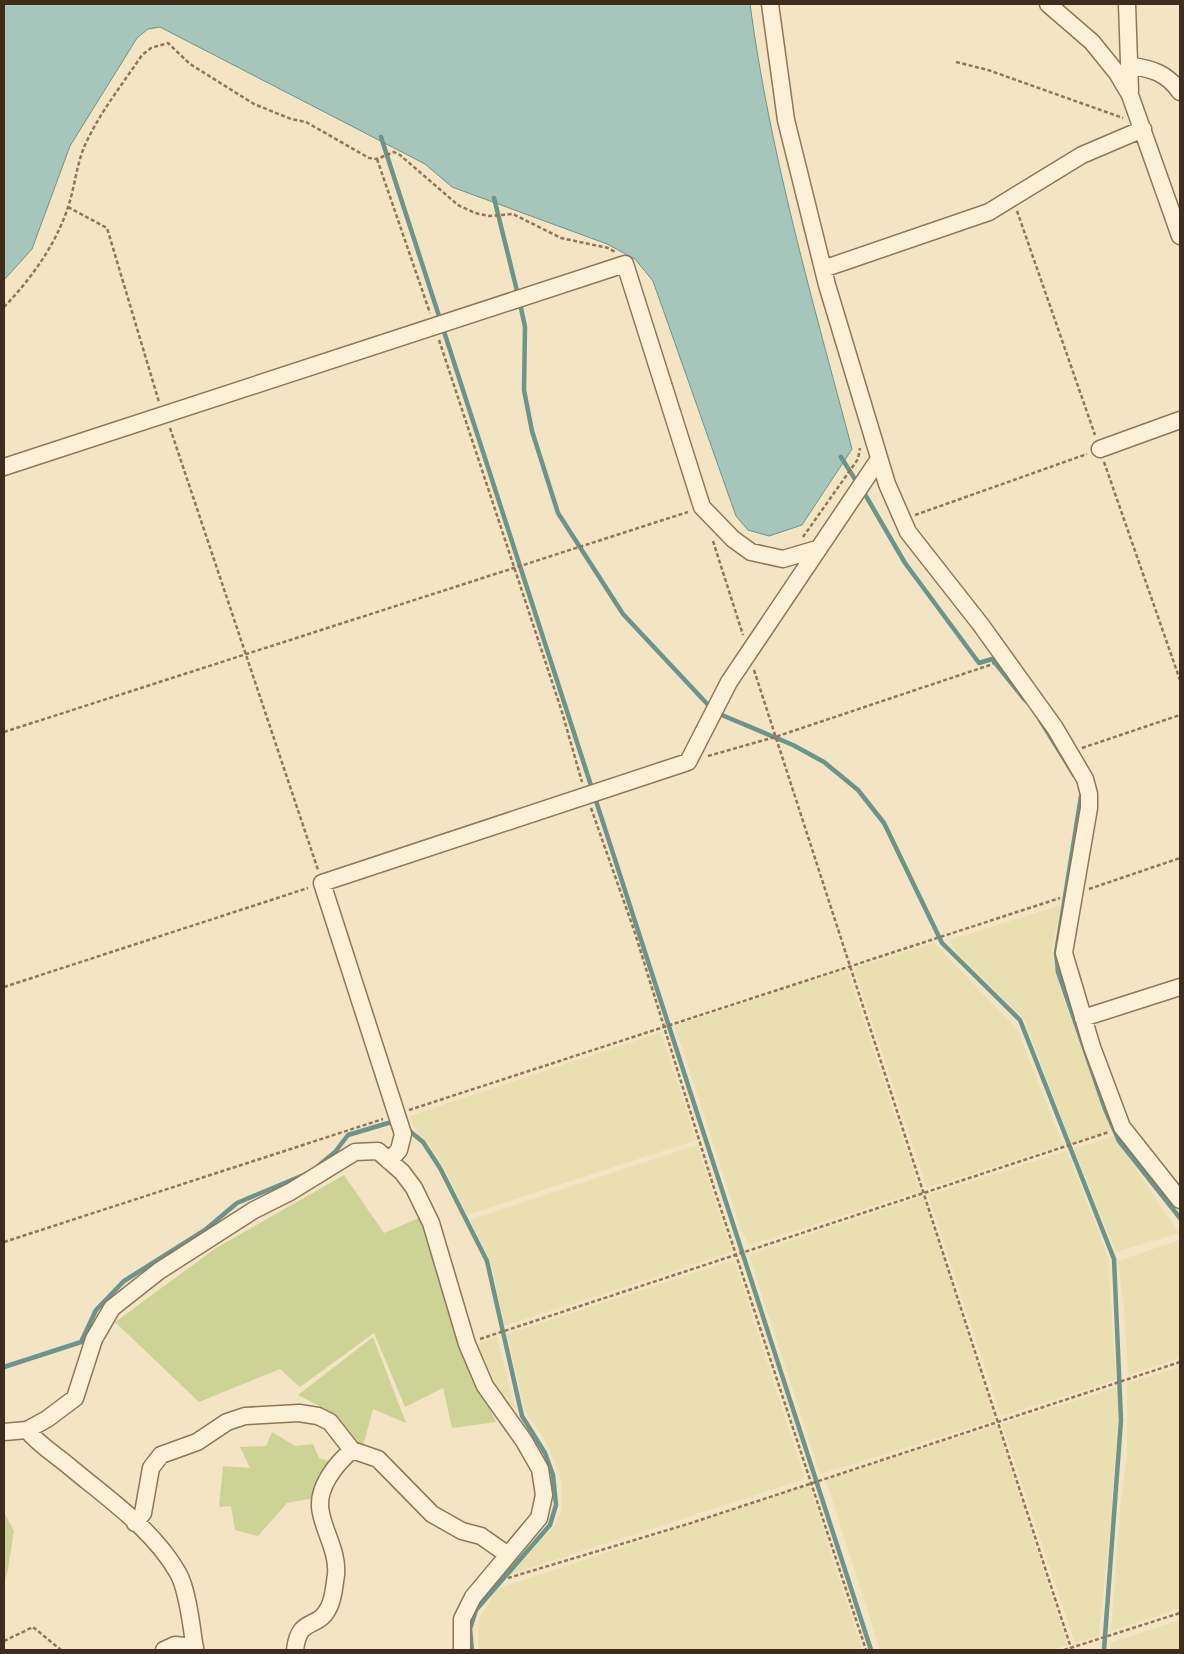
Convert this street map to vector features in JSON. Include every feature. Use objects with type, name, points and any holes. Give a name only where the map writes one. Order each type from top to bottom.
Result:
[{"type":"street","points":[[770,4],[786,120],[823,269],[878,459],[902,520],[908,532],[1006,660],[1055,728],[1085,779],[1089,794],[1089,808],[1064,953],[1083,1018],[1122,1127],[1180,1200]]},
{"type":"street","points":[[1048,4],[1092,42],[1117,72],[1130,95],[1180,236]]},
{"type":"street","points":[[1127,4],[1130,95]]},
{"type":"street","points":[[1129,65],[1160,72],[1171,80],[1180,92]]},
{"type":"street","points":[[823,269],[989,212],[1082,155],[1142,127]]},
{"type":"street","points":[[4,467],[625,264],[702,507],[733,539],[751,552],[767,557],[790,558],[817,549]]},
{"type":"street","points":[[1100,449],[1180,420]]},
{"type":"street","points":[[389,1161],[399,1150],[403,1134],[322,883],[688,762],[729,682],[878,459]]},
{"type":"street","points":[[1083,1018],[1180,987]]},
{"type":"street","points":[[4,1432],[27,1430],[47,1419],[75,1398],[94,1339],[112,1308],[159,1271],[254,1210],[297,1188],[356,1152],[378,1151],[402,1172],[414,1188],[431,1223],[467,1344],[485,1386],[524,1441],[540,1469],[544,1495],[539,1518],[473,1597],[462,1619],[462,1650]]},
{"type":"street","points":[[135,1523],[143,1513],[151,1468],[161,1455],[197,1442],[227,1422],[245,1416],[274,1413],[318,1416],[330,1422],[343,1441],[352,1450],[378,1459],[432,1514],[462,1531],[481,1536],[508,1555]]},
{"type":"street","points":[[27,1430],[36,1441],[58,1456],[153,1540],[179,1574],[190,1618],[195,1649],[175,1645],[164,1650]]},
{"type":"street","points":[[294,1650],[296,1639],[302,1627],[317,1620],[328,1610],[334,1593],[337,1565],[320,1511],[320,1501],[328,1476],[352,1450]]},
{"type":"path","points":[[4,307],[30,277],[53,244],[68,207],[84,148],[98,117],[142,55],[151,48],[168,43],[190,64],[254,104],[291,119],[306,122],[369,158],[377,159],[394,152],[400,155],[458,205],[475,213],[489,216],[512,214],[561,238],[608,248],[620,254],[625,264]]},
{"type":"path","points":[[956,62],[988,70],[1142,127]]},
{"type":"path","points":[[377,159],[562,712],[586,795],[634,930],[736,1255],[866,1650]]},
{"type":"path","points":[[4,987],[322,883],[246,653],[164,415],[107,228],[68,207]]},
{"type":"path","points":[[790,558],[858,459],[860,446]]},
{"type":"path","points":[[902,520],[1100,449]]},
{"type":"path","points":[[4,732],[702,507]]},
{"type":"path","points":[[710,534],[745,658],[754,670],[1071,1648]]},
{"type":"path","points":[[688,762],[775,737],[1006,660]]},
{"type":"path","points":[[1070,754],[1079,749],[1180,715]]},
{"type":"path","points":[[4,1242],[1180,858]]},
{"type":"path","points":[[467,1344],[1064,1148],[1122,1127]]},
{"type":"path","points":[[489,1579],[501,1580],[660,1532],[811,1481],[1180,1362]]},
{"type":"path","points":[[1064,1650],[1180,1613]]},
{"type":"path","points":[[4,1640],[32,1627],[61,1650]]},
{"type":"shaded area","points":[[1061,905],[1052,949],[1053,960],[1060,988],[1111,1130],[1072,1144],[1024,1019],[956,951],[950,940]]},
{"type":"shaded area","points":[[934,943],[1017,1029],[1063,1145],[927,1188],[854,968]]},
{"type":"shaded area","points":[[847,969],[920,1191],[749,1245],[740,1226],[675,1026]]},
{"type":"shaded area","points":[[661,1032],[696,1140],[467,1215],[443,1166],[430,1146],[414,1127],[410,1116]]},
{"type":"shaded area","points":[[1114,1136],[1179,1233],[1116,1252],[1074,1149]]},
{"type":"shaded area","points":[[697,1145],[732,1252],[504,1326],[492,1265],[470,1220]]},
{"type":"shaded area","points":[[1067,1151],[1108,1257],[1116,1380],[1001,1416],[928,1195]]},
{"type":"shaded area","points":[[923,1196],[995,1420],[820,1474],[749,1255]]},
{"type":"shaded area","points":[[1180,1240],[1180,1358],[1128,1375],[1125,1317],[1118,1261]]},
{"type":"shaded area","points":[[734,1260],[805,1479],[508,1575],[554,1526],[561,1511],[562,1496],[561,1481],[554,1460],[546,1442],[525,1410],[507,1334]]},
{"type":"shaded area","points":[[497,1337],[515,1409],[491,1381],[471,1347]]},
{"type":"shaded area","points":[[1180,1367],[1180,1608],[1111,1631],[1120,1508],[1127,1456],[1127,1383]]},
{"type":"shaded area","points":[[1117,1387],[1119,1400],[1111,1514],[1099,1636],[1075,1643],[1002,1424]]},
{"type":"shaded area","points":[[997,1425],[1067,1645],[1052,1650],[880,1650],[826,1480]]},
{"type":"shaded area","points":[[809,1485],[862,1650],[478,1650],[479,1619],[497,1589]]},
{"type":"shaded area","points":[[1180,1620],[1180,1650],[1110,1650],[1110,1643]]},
{"type":"green space","points":[[344,1175],[384,1233],[421,1217],[469,1363],[496,1422],[452,1428],[443,1388],[405,1407],[374,1333],[300,1387],[280,1369],[199,1402],[115,1322],[216,1248]]},
{"type":"green space","points":[[373,1337],[406,1423],[373,1409],[363,1446],[347,1437],[327,1410],[298,1395]]},
{"type":"green space","points":[[272,1432],[295,1446],[313,1444],[319,1458],[330,1461],[314,1498],[287,1503],[258,1536],[235,1530],[231,1506],[219,1507],[223,1466],[250,1468],[240,1447],[266,1446]]},
{"type":"green space","points":[[4,1512],[14,1531],[4,1583]]},
{"type":"water","points":[[4,4],[750,4],[769,116],[781,172],[852,449],[802,525],[769,536],[748,530],[736,516],[653,281],[635,259],[607,244],[452,187],[425,164],[160,27],[148,29],[137,38],[70,146],[32,249],[4,280]]},
{"type":"waterway","points":[[381,137],[871,1650]]},
{"type":"waterway","points":[[494,198],[518,295]]},
{"type":"waterway","points":[[520,303],[525,327],[524,390],[532,431],[558,513],[623,614],[711,708]]},
{"type":"waterway","points":[[841,457],[858,484]]},
{"type":"waterway","points":[[863,491],[905,563],[979,663],[992,659],[1025,700]]},
{"type":"waterway","points":[[717,713],[793,745],[824,762],[858,790],[884,823],[942,943],[1020,1020],[1114,1259],[1121,1420],[1104,1650]]},
{"type":"waterway","points":[[1040,720],[1074,775]]},
{"type":"waterway","points":[[1081,796],[1056,953],[1058,972],[1105,1109],[1119,1141],[1180,1218]]},
{"type":"waterway","points":[[318,1166],[335,1152],[348,1135],[395,1121]]},
{"type":"waterway","points":[[406,1128],[423,1142],[440,1168],[487,1261],[522,1416],[545,1453],[553,1475],[556,1505],[550,1525],[476,1610],[470,1629],[472,1650]]},
{"type":"waterway","points":[[4,1367],[81,1342],[96,1310],[124,1281],[205,1230],[237,1203],[306,1174]]}]
